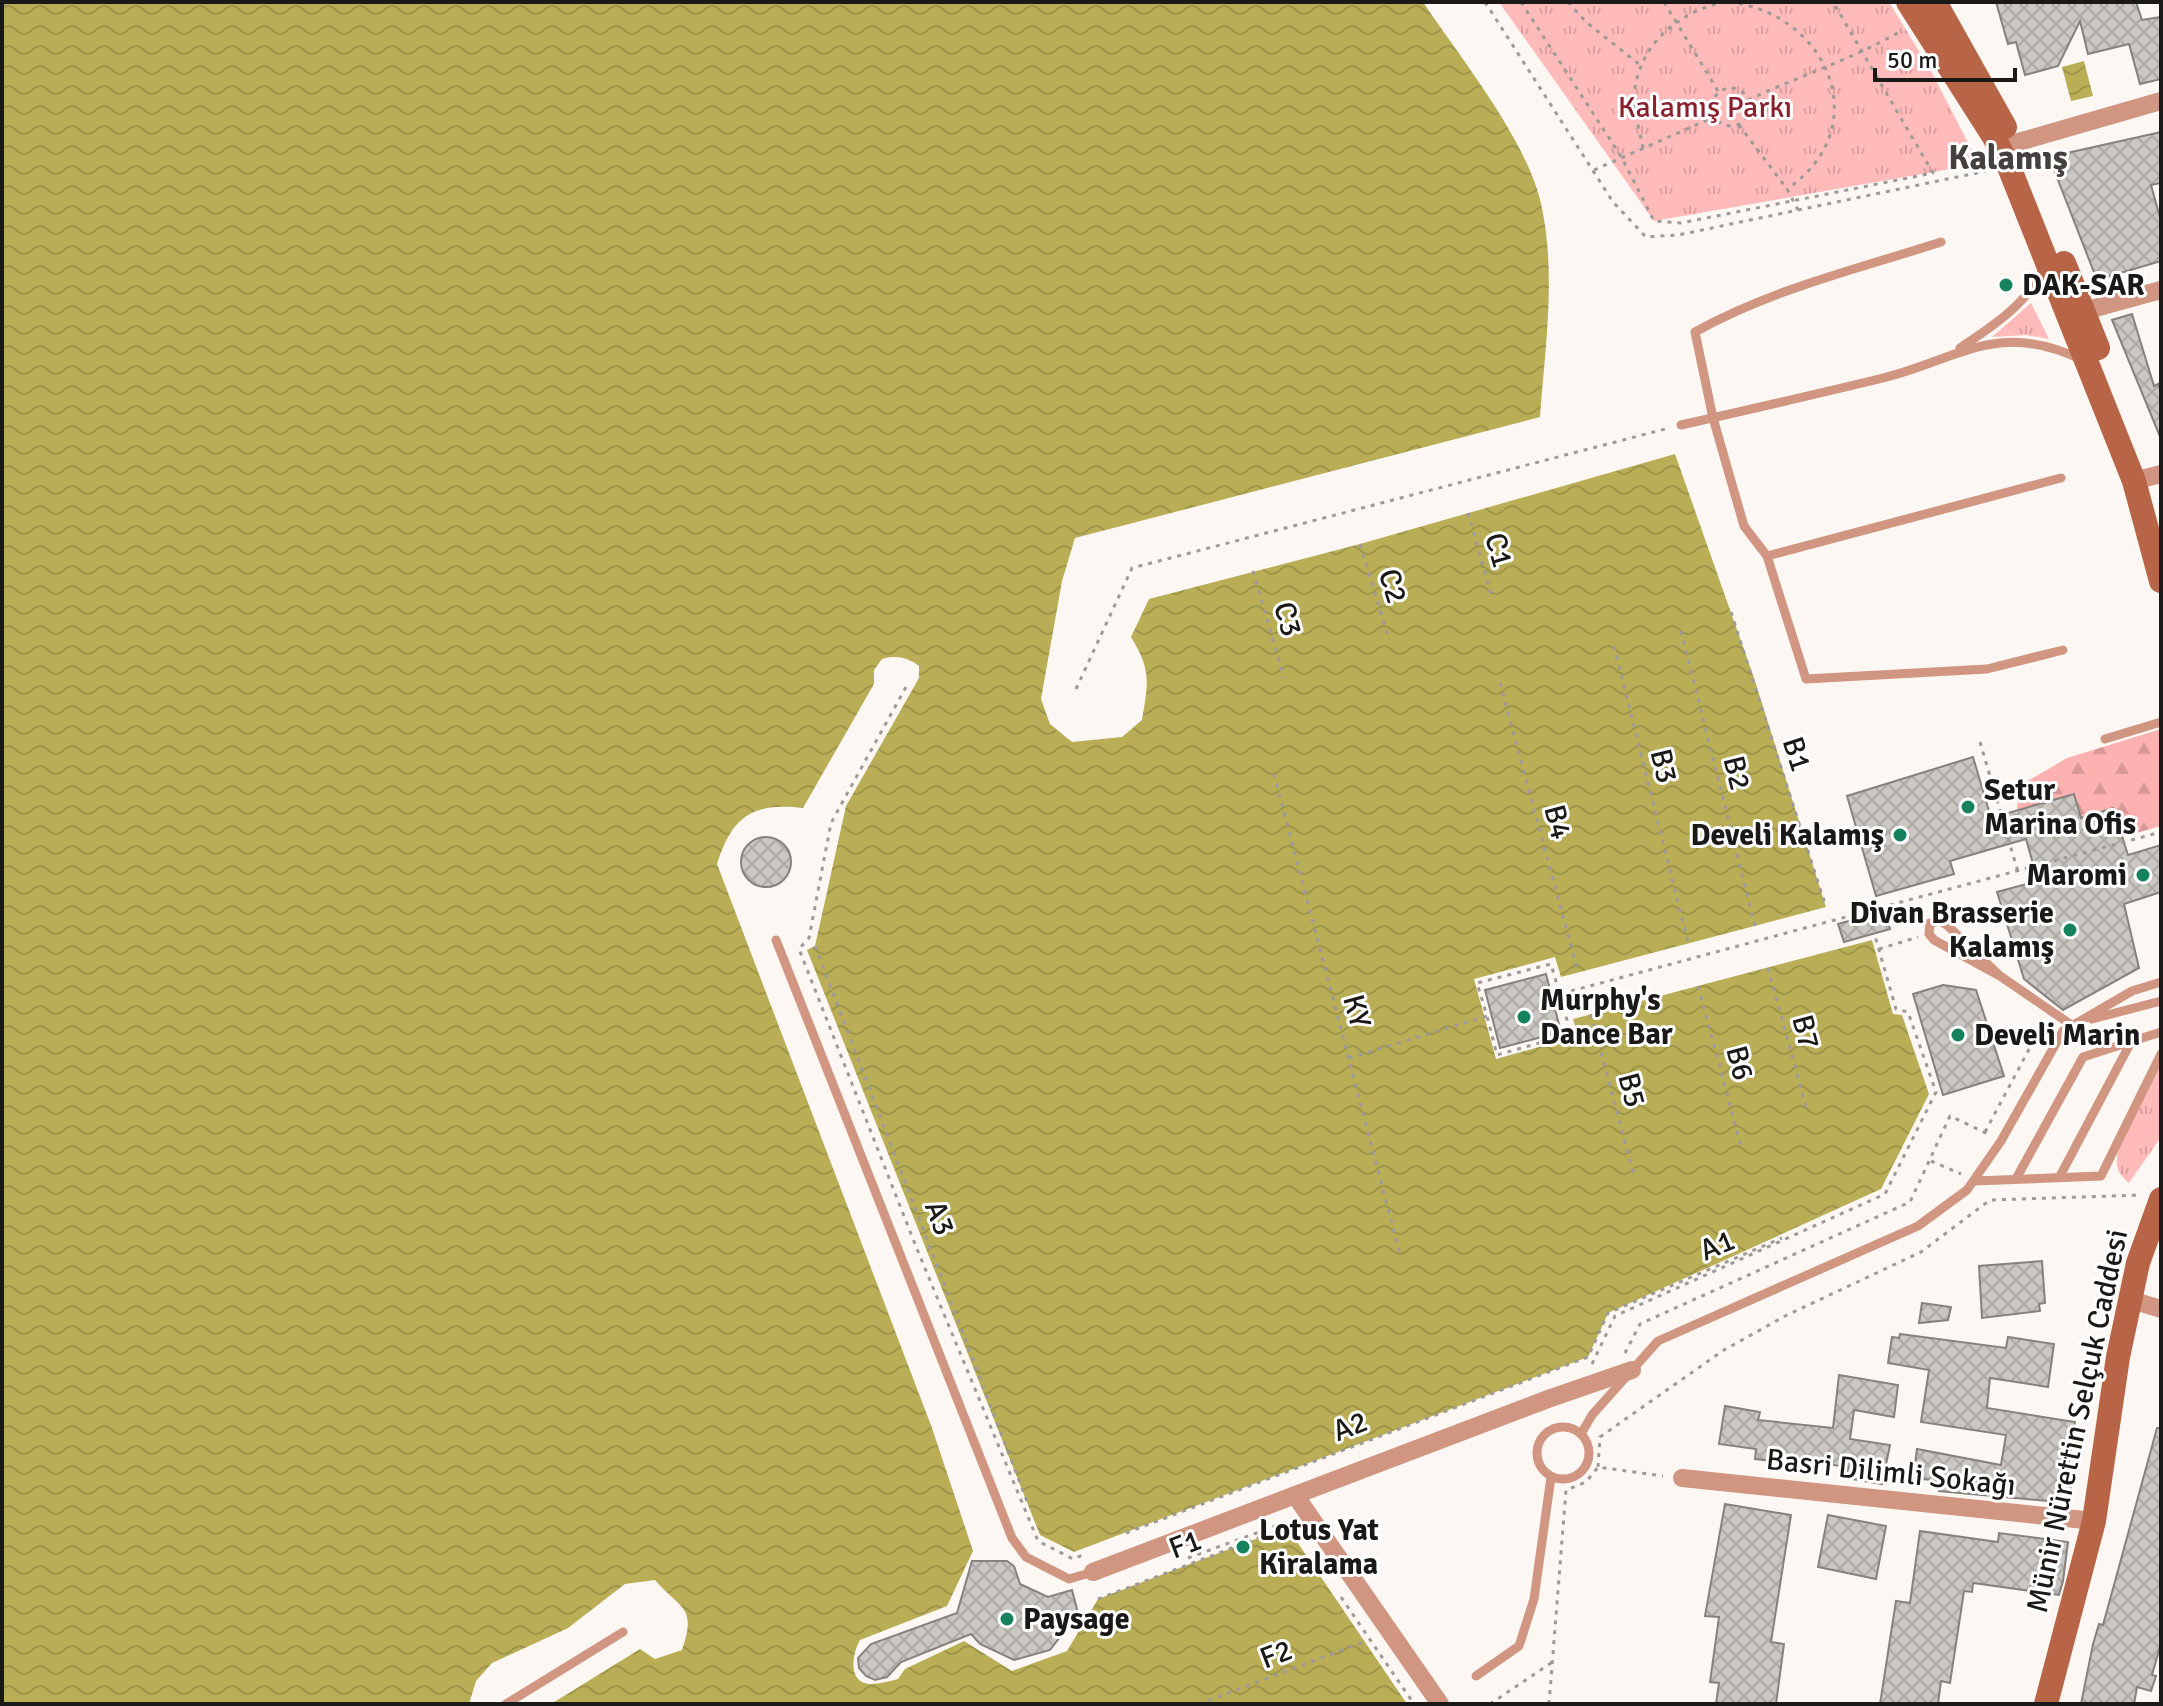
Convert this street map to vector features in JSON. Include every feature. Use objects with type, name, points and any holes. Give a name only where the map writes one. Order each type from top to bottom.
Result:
[{"type":"street","points":[[1921,8],[2015,143],[2153,476],[2161,536]]},
{"type":"street","points":[[1921,8],[2009,167],[2134,481],[2161,581]]},
{"type":"street","points":[[2015,143],[2161,101]]},
{"type":"street","points":[[2084,311],[2161,290]]},
{"type":"street","name":"Münir Nürettin Selçuk Caddesi","points":[[2046,1704],[2094,1521],[2118,1357],[2153,1197]]},
{"type":"street","points":[[2131,1300],[2161,1309]]},
{"type":"street","points":[[1093,1572],[1632,1370]]},
{"type":"street","name":"Basri Dilimli Sokağı","points":[[1682,1478],[2094,1521]]},
{"type":"street","points":[[1295,1495],[1440,1704]]},
{"type":"lane","points":[[1941,242],[1815,280],[1722,317],[1695,332],[1713,418],[1744,526],[1767,556],[1806,679],[1987,669],[2063,650]]},
{"type":"lane","points":[[1958,350],[2016,307],[2036,284],[2047,262]]},
{"type":"lane","points":[[1681,425],[1884,378],[1958,350],[2002,343],[2031,343],[2086,362]]},
{"type":"lane","points":[[1767,556],[2061,478]]},
{"type":"lane","points":[[2105,739],[2161,722]]},
{"type":"lane","points":[[2000,976],[1943,922],[1930,923],[1929,934],[1945,948],[2000,976],[2077,1024],[2161,1001]]},
{"type":"lane","points":[[776,940],[1012,1538],[1026,1557],[1069,1579],[1093,1572]]},
{"type":"lane","points":[[1581,1434],[1592,1415],[1658,1341],[1918,1226],[1974,1181],[2001,1141],[2060,1036],[2132,991],[2161,982]]},
{"type":"lane","points":[[2017,1177],[2083,1057],[2161,1032]]},
{"type":"lane","points":[[2060,1176],[2131,1042]]},
{"type":"lane","points":[[1974,1181],[2101,1176],[2161,1054]]},
{"type":"lane","points":[[1476,1676],[1519,1646],[1534,1599],[1551,1477],[1537,1457],[1540,1440],[1546,1433],[1562,1427],[1581,1434],[1589,1448],[1582,1471],[1568,1479],[1551,1477]]},
{"type":"lane","points":[[506,1704],[623,1632]]},
{"type":"path","points":[[1485,2],[1613,202],[1646,237],[1678,235],[2009,167]]},
{"type":"path","points":[[1521,2],[1622,158],[1654,221],[1681,223],[1933,173],[1833,2]]},
{"type":"path","points":[[1568,2],[1586,22],[1641,65]]},
{"type":"path","points":[[1664,2],[1718,92]]},
{"type":"path","points":[[1643,148],[1634,97],[1641,65],[1675,20],[1699,7],[1723,2]]},
{"type":"path","points":[[1729,2],[1765,9],[1788,22],[1809,41],[1824,65],[1835,103],[1829,143],[1808,175],[1787,189]]},
{"type":"path","points":[[1748,100],[1824,65],[1861,54],[1921,8]]},
{"type":"path","points":[[1735,89],[1748,100],[1749,114],[1739,125],[1722,125],[1714,117],[1712,101],[1718,92],[1735,89]]},
{"type":"path","points":[[1594,170],[1714,117]]},
{"type":"path","points":[[1739,125],[1787,189],[1798,210]]},
{"type":"path","points":[[1076,689],[1132,568],[1681,425]]},
{"type":"path","name":"C1","points":[[1468,513],[1492,598]]},
{"type":"path","name":"C2","points":[[1360,544],[1389,640]]},
{"type":"path","name":"C3","points":[[1253,571],[1284,678]]},
{"type":"path","name":"B1","points":[[1731,612],[1826,907]]},
{"type":"path","name":"B2","points":[[1681,631],[1755,926]]},
{"type":"path","name":"B3","points":[[1614,646],[1688,943]]},
{"type":"path","name":"B4","points":[[1500,683],[1578,972]]},
{"type":"path","points":[[906,687],[831,823],[809,938],[799,949],[958,1351],[1038,1541],[1073,1559],[1087,1554]]},
{"type":"path","points":[[1980,742],[2018,872]]},
{"type":"path","name":"KY","points":[[1274,774],[1401,1258]]},
{"type":"path","points":[[1554,1000],[1560,994],[2161,832]]},
{"type":"path","points":[[1879,949],[1929,934]]},
{"type":"path","points":[[1579,1369],[1594,1364],[1615,1316],[1885,1194],[1936,1092],[1908,1012],[1896,1009],[1875,936]]},
{"type":"path","name":"A3","points":[[815,946],[1028,1504]]},
{"type":"path","points":[[1551,964],[1571,1034],[1497,1055],[1487,1016],[1477,983],[1551,964]]},
{"type":"path","name":"B7","points":[[1768,968],[1806,1107]]},
{"type":"path","name":"B6","points":[[1698,986],[1742,1150]]},
{"type":"path","points":[[1985,1132],[2051,1008]]},
{"type":"path","name":"B5","points":[[1591,1014],[1634,1176]]},
{"type":"path","points":[[1349,1058],[1487,1016]]},
{"type":"path","points":[[1611,1379],[1640,1324],[1910,1202],[1950,1116],[2001,1141]]},
{"type":"path","points":[[1931,1161],[1974,1181]]},
{"type":"path","name":"A1","points":[[1588,1357],[1608,1313],[1885,1194]]},
{"type":"path","points":[[1549,1704],[1566,1490],[1586,1482],[1598,1467],[1600,1437],[1724,1350],[1787,1315],[1921,1252],[1990,1200],[2153,1197]]},
{"type":"path","name":"A2","points":[[1126,1533],[1588,1357]]},
{"type":"path","points":[[1598,1467],[1682,1478]]},
{"type":"path","points":[[1130,1538],[1187,1518]]},
{"type":"path","points":[[1169,1564],[1289,1521],[1298,1534]]},
{"type":"path","name":"F1","points":[[1098,1599],[1287,1527]]},
{"type":"path","points":[[1334,1586],[1414,1704]]},
{"type":"path","name":"F2","points":[[1199,1704],[1366,1641]]},
{"type":"path","points":[[1493,1703],[1554,1661]]},
{"type":"green space","name":"Kalamış Parkı","points":[[1499,2],[1889,2],[1931,71],[1979,164],[1654,221]]},
{"type":"green space","points":[[2031,303],[2049,339],[2026,335],[1992,337]]},
{"type":"green space","points":[[2161,729],[2161,826],[2122,837],[2113,809],[2081,818],[2073,795],[2017,810],[2019,786],[2067,758]]},
{"type":"green space","points":[[2161,1061],[2161,1137],[2129,1183],[2118,1169],[2118,1151]]},
{"type":"water","points":[[2,2],[1423,2],[1509,129],[1535,183],[1546,234],[1549,286],[1540,417],[1075,538],[1062,581],[1041,699],[1050,724],[1072,742],[1122,737],[1142,720],[1147,677],[1131,637],[1149,599],[1360,544],[1675,454],[1754,678],[1826,907],[1561,977],[1555,957],[1474,979],[1496,1059],[1578,1036],[1573,1019],[1872,940],[1893,1014],[1902,1015],[1929,1094],[1881,1189],[1608,1313],[1588,1357],[1074,1552],[1040,1535],[807,950],[815,946],[846,806],[919,678],[919,666],[910,661],[897,657],[882,659],[874,670],[874,684],[803,808],[771,807],[747,816],[730,834],[717,864],[932,1428],[973,1551],[947,1606],[860,1640],[854,1660],[858,1679],[871,1684],[898,1679],[905,1669],[964,1641],[1012,1671],[1067,1651],[1098,1599],[1287,1527],[1407,1704],[551,1704],[640,1649],[655,1659],[682,1650],[687,1616],[655,1580],[625,1584],[568,1628],[492,1663],[476,1681],[469,1704],[2,1704]]},
{"type":"water","points":[[2084,61],[2093,96],[2071,101],[2062,67]]},
{"type":"building","points":[[1996,2],[2136,2],[2142,20],[2161,17],[2161,79],[2140,84],[2129,44],[2088,54],[2080,21],[2058,66],[2025,75],[2016,42],[2008,44]]},
{"type":"building","points":[[2161,132],[2161,183],[2151,185],[2161,221],[2161,261],[2097,280],[2049,157]]},
{"type":"building","points":[[2132,314],[2154,386],[2158,384],[2161,392],[2161,439],[2112,320]]},
{"type":"building","points":[[1973,757],[1991,818],[2074,794],[2081,818],[2113,808],[2128,855],[2161,845],[2161,892],[2124,904],[2139,968],[2063,1010],[2024,979],[1997,892],[2038,881],[2026,839],[1950,861],[1954,874],[1876,896],[1847,796]]},
{"type":"building","points":[[766,837],[784,844],[791,862],[784,880],[766,887],[748,880],[741,862],[748,844]]},
{"type":"building","points":[[1885,911],[1890,929],[1844,942],[1838,924]]},
{"type":"building","name":"Murphy's Dance Bar","points":[[1546,974],[1561,1032],[1500,1048],[1485,990]]},
{"type":"building","name":"Develi Marin","points":[[1943,985],[1976,990],[2004,1076],[1943,1095],[1913,994]]},
{"type":"building","points":[[2042,1261],[2045,1303],[2039,1304],[2040,1311],[1982,1318],[1979,1266]]},
{"type":"building","points":[[1922,1303],[1951,1307],[1948,1320],[1919,1323]]},
{"type":"building","points":[[1900,1334],[2006,1348],[2008,1337],[2054,1344],[2048,1387],[1990,1378],[1987,1408],[2075,1422],[2068,1467],[2073,1467],[2069,1503],[1939,1491],[1941,1481],[1913,1478],[1917,1449],[2001,1465],[2006,1435],[1921,1422],[1929,1370],[1888,1363],[1892,1337],[1899,1338]]},
{"type":"building","points":[[1839,1375],[1898,1385],[1894,1417],[1854,1410],[1850,1439],[1890,1445],[1882,1484],[1846,1478],[1848,1467],[1791,1459],[1790,1463],[1755,1459],[1756,1449],[1719,1444],[1725,1406],[1760,1412],[1758,1420],[1833,1428]]},
{"type":"building","points":[[2157,1428],[2161,1428],[2161,1643],[2152,1675],[2156,1676],[2151,1691],[2137,1687],[2134,1704],[2081,1704],[2093,1644],[2099,1624],[2103,1625]]},
{"type":"building","points":[[1725,1504],[1791,1515],[1771,1642],[1784,1644],[1776,1704],[1716,1704],[1719,1683],[1710,1682],[1719,1617],[1705,1616]]},
{"type":"building","points":[[1828,1515],[1886,1526],[1876,1579],[1818,1567]]},
{"type":"building","points":[[1920,1531],[1998,1542],[1999,1533],[2068,1542],[2063,1581],[2059,1595],[1973,1583],[1972,1592],[1964,1591],[1950,1683],[1941,1681],[1938,1704],[1880,1704],[1896,1601],[1910,1603]]},
{"type":"building","name":"Paysage","points":[[972,1561],[1007,1561],[1014,1566],[1020,1584],[1048,1597],[1072,1590],[1077,1609],[1070,1624],[1050,1650],[1014,1660],[980,1644],[971,1634],[901,1662],[887,1677],[875,1680],[866,1676],[859,1668],[858,1658],[871,1644],[957,1613]]},
{"type":"place","name":"DAK-SAR","points":[[2006,285]]},
{"type":"place","name":"Setur Marina Ofis","points":[[1968,807]]},
{"type":"place","name":"Develi Kalamış","points":[[1900,835]]},
{"type":"place","name":"Maromi","points":[[2143,875]]},
{"type":"place","name":"Divan Brasserie Kalamış","points":[[2070,930]]},
{"type":"place","name":"Murphy's Dance Bar","points":[[1524,1017]]},
{"type":"place","name":"Develi Marin","points":[[1958,1035]]},
{"type":"place","name":"Lotus Yat Kiralama","points":[[1243,1547]]},
{"type":"place","name":"Paysage","points":[[1007,1619]]},
{"type":"district","name":"Kalamış","points":[[2008,157]]}]
